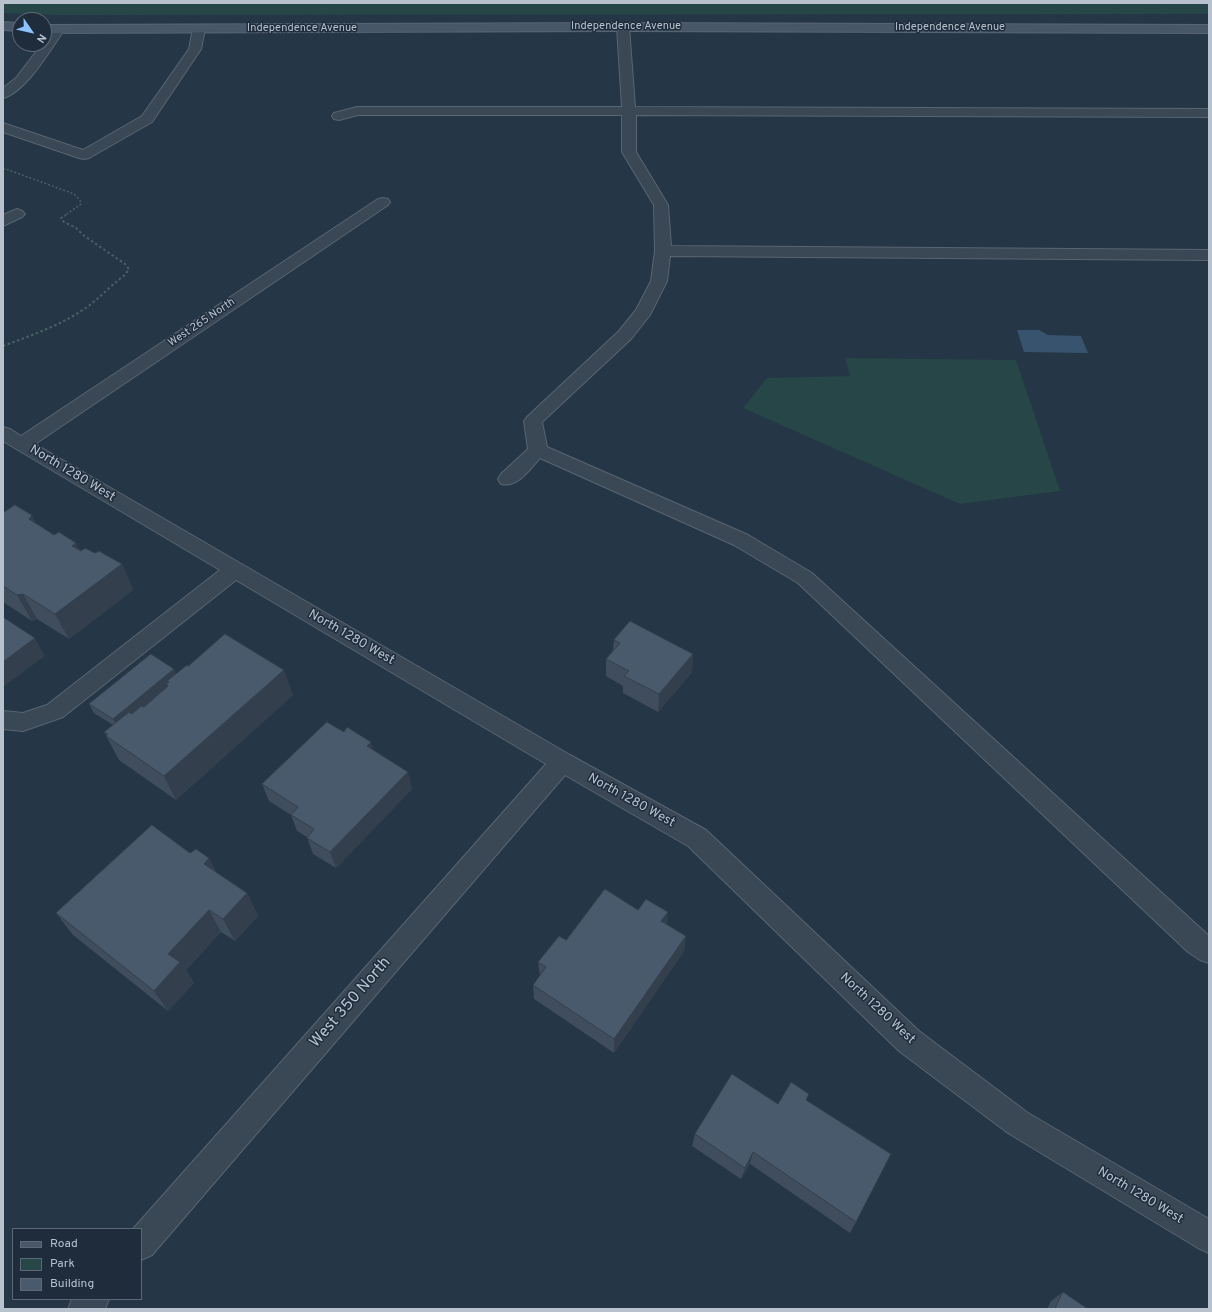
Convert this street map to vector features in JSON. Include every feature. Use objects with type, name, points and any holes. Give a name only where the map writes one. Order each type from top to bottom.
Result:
[{"type":"street","name":"Independence Avenue","points":[[52,30],[623,27],[1209,28]]},
{"type":"street","points":[[538,450],[534,421],[625,335],[644,311],[659,281],[663,251],[661,204],[629,152],[629,111],[623,27]]},
{"type":"street","points":[[3,127],[84,155],[147,119],[195,49],[199,29]]},
{"type":"street","points":[[3,94],[21,81],[58,30]]},
{"type":"street","points":[[339,116],[357,112],[629,111],[1209,113]]},
{"type":"street","name":"West 265 North","points":[[22,444],[383,202]]},
{"type":"street","points":[[3,221],[17,214]]},
{"type":"street","points":[[663,251],[1209,255]]},
{"type":"street","name":"North 1280 West","points":[[3,433],[562,762],[697,838],[909,1041],[1018,1123],[1209,1237]]},
{"type":"street","points":[[508,479],[538,450]]},
{"type":"street","points":[[538,450],[741,540],[805,578],[1197,943],[1209,951]]},
{"type":"street","points":[[3,720],[20,724],[55,711],[235,570]]},
{"type":"street","name":"West 350 North","points":[[142,1243],[562,762]]},
{"type":"street","points":[[84,1309],[92,1300]]},
{"type":"path","points":[[3,168],[74,194],[80,200],[81,204],[61,218],[64,222],[76,228],[83,235],[126,264],[129,269],[125,275],[86,308],[52,328],[34,336],[3,346]]},
{"type":"green space","points":[[3,3],[1209,3],[1209,14],[56,15],[52,15],[52,12],[3,13]]},
{"type":"green space","points":[[845,358],[1016,360],[1060,491],[960,504],[743,408],[767,378],[850,376]]},
{"type":"water","points":[[1017,330],[1039,330],[1048,335],[1081,336],[1088,353],[1024,352]]},
{"type":"building","points":[[15,505],[32,515],[29,519],[54,535],[59,532],[76,543],[72,546],[81,551],[85,548],[95,553],[99,551],[122,564],[55,614],[23,594],[17,595],[3,586],[3,513]]},
{"type":"building","points":[[3,617],[35,638],[3,662]]},
{"type":"building","points":[[630,621],[693,654],[659,694],[624,676],[629,671],[606,659],[620,643],[614,640]]},
{"type":"building","points":[[225,634],[284,670],[164,776],[106,736],[108,734],[104,732],[129,712],[132,714],[141,706],[144,707],[168,686],[166,684],[169,682],[167,681],[187,665],[188,666]]},
{"type":"building","points":[[151,654],[174,669],[113,719],[89,704]]},
{"type":"building","points":[[327,722],[344,732],[347,727],[371,742],[367,746],[408,772],[330,852],[307,838],[314,829],[291,815],[298,807],[262,784]]},
{"type":"building","points":[[152,825],[190,853],[196,849],[209,858],[204,864],[247,893],[223,919],[209,910],[168,954],[180,962],[154,991],[56,913]]},
{"type":"building","points":[[605,889],[638,910],[646,899],[668,912],[661,921],[686,936],[614,1039],[533,985],[546,967],[538,962],[559,936],[566,940]]},
{"type":"building","points":[[732,1074],[778,1104],[791,1082],[809,1094],[806,1100],[891,1154],[856,1222],[753,1152],[745,1168],[695,1134]]},
{"type":"building","points":[[1063,1292],[1088,1309],[1055,1309]]}]
